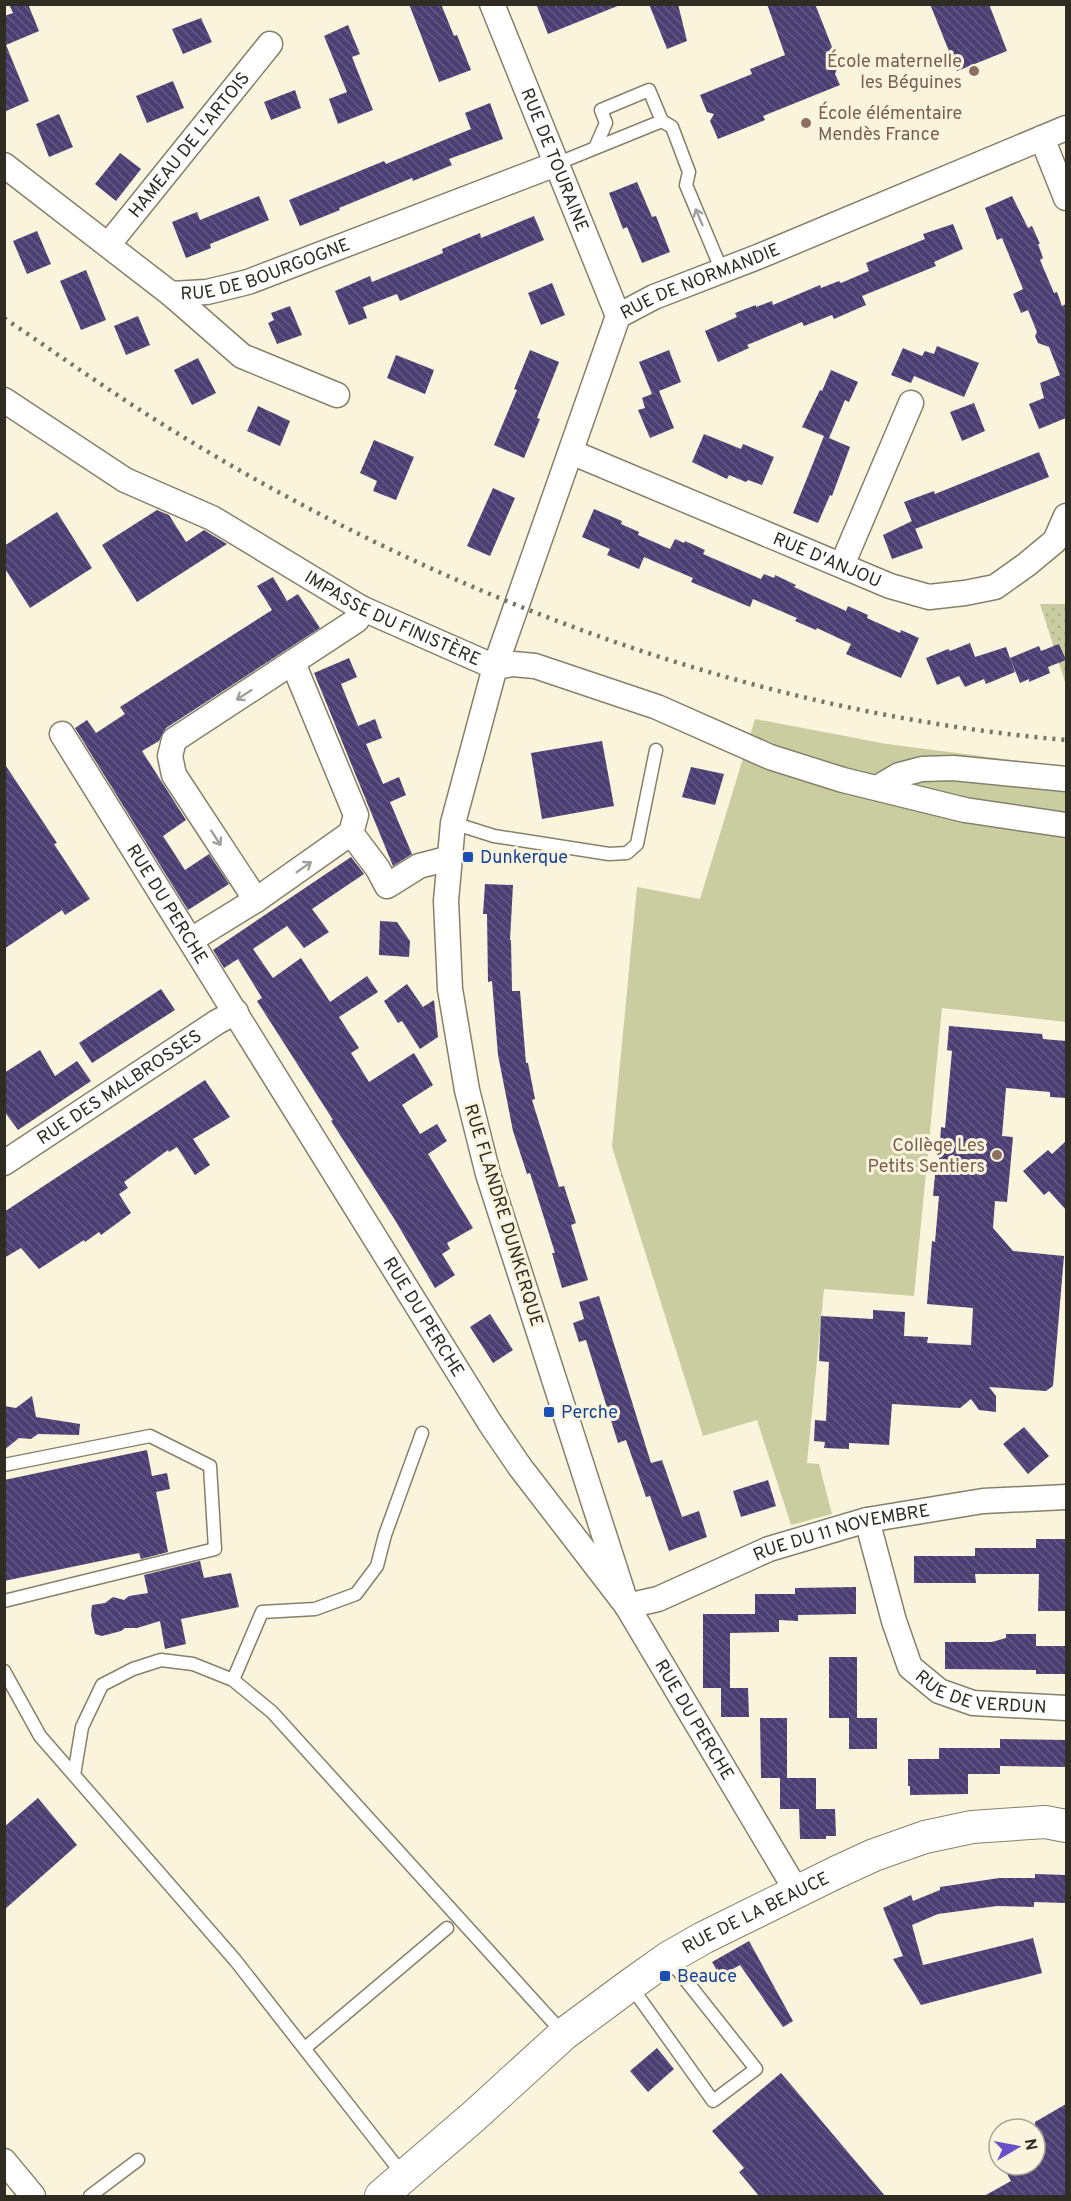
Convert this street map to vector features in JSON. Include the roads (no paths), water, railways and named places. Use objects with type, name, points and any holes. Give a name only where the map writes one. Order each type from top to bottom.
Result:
[{"type":"street","name":"RUE DE TOURAINE","points":[[492,4],[618,316]]},
{"type":"street","name":"HAMEAU DE L'ARTOIS","points":[[108,244],[270,45]]},
{"type":"street","name":"RUE DE NORMANDIE","points":[[517,605],[618,316],[654,297],[1066,128]]},
{"type":"street","points":[[1042,138],[1066,198]]},
{"type":"street","name":"RUE DE BOURGOGNE","points":[[4,165],[171,294],[207,292],[248,282],[556,164]]},
{"type":"street","points":[[171,294],[242,356],[337,395]]},
{"type":"street","name":"IMPASSE DU FINISTÈRE","points":[[4,400],[125,480],[213,518],[361,608],[495,667],[513,664],[535,666],[657,707],[770,757],[877,788],[965,810],[1066,825]]},
{"type":"street","points":[[842,565],[911,403]]},
{"type":"street","name":"RUE D'ANJOU","points":[[571,452],[890,586],[929,597],[995,587],[1055,541],[1066,516]]},
{"type":"street","name":"RUE FLANDRE DUNKERQUE","points":[[517,605],[495,667],[453,823],[446,901],[450,989],[467,1090],[488,1174],[627,1606]]},
{"type":"street","points":[[256,900],[174,775],[170,756],[174,740],[357,620],[361,608]]},
{"type":"street","points":[[191,940],[256,900],[351,833],[356,815],[293,663]]},
{"type":"street","name":"RUE DU PERCHE","points":[[62,734],[490,1423],[520,1467],[627,1606],[796,1890]]},
{"type":"street","points":[[877,788],[899,775],[922,769],[953,768],[1066,778]]},
{"type":"street","points":[[351,833],[378,868],[387,886],[419,866],[450,858]]},
{"type":"street","name":"RUE DES MALBROSSES","points":[[4,1163],[236,1012]]},
{"type":"street","name":"RUE DU 11 NOVEMBRE","points":[[627,1606],[658,1599],[769,1549],[867,1520],[983,1501],[1066,1497]]},
{"type":"street","name":"RUE DE VERDUN","points":[[867,1520],[894,1621],[910,1667],[939,1691],[973,1703],[1066,1708]]},
{"type":"street","name":"RUE DE LA BEAUCE","points":[[381,2196],[564,2034],[668,1958],[724,1927],[796,1890],[874,1855],[948,1831],[1044,1822],[1066,1826]]},
{"type":"street","points":[[4,2161],[33,2196]]},
{"type":"lane","points":[[595,148],[606,123],[601,110],[649,90],[662,121],[672,128],[689,172],[686,185],[722,270]]},
{"type":"lane","points":[[556,164],[662,121]]},
{"type":"lane","points":[[453,823],[494,836],[609,854],[627,853],[637,844],[656,750]]},
{"type":"lane","points":[[233,1680],[262,1612],[315,1609],[356,1594],[377,1566],[385,1534],[422,1432]]},
{"type":"lane","points":[[4,1465],[150,1436],[210,1466],[215,1549],[4,1601]]},
{"type":"lane","points":[[74,1775],[82,1727],[102,1685],[133,1669],[162,1660],[193,1664],[233,1680],[272,1712],[564,2034]]},
{"type":"lane","points":[[4,1671],[40,1736],[235,1960],[405,2177]]},
{"type":"lane","points":[[305,2048],[447,1928]]},
{"type":"lane","points":[[630,1985],[713,2101],[756,2069],[668,1958]]},
{"type":"lane","points":[[90,2196],[138,2160]]},
{"type":"railway","points":[[4,318],[159,422],[263,484],[371,540],[481,590],[594,635],[709,672],[827,703],[946,725],[1066,740]]},
{"type":"place","name":"École maternelle les Béguines","points":[[974,71]]},
{"type":"place","name":"École élémentaire Mendès France","points":[[806,123]]},
{"type":"place","name":"Dunkerque","points":[[468,857]]},
{"type":"place","name":"Collège Les Petits Sentiers","points":[[997,1155]]},
{"type":"place","name":"Perche","points":[[549,1412]]},
{"type":"place","name":"Beauce","points":[[665,1976]]}]
